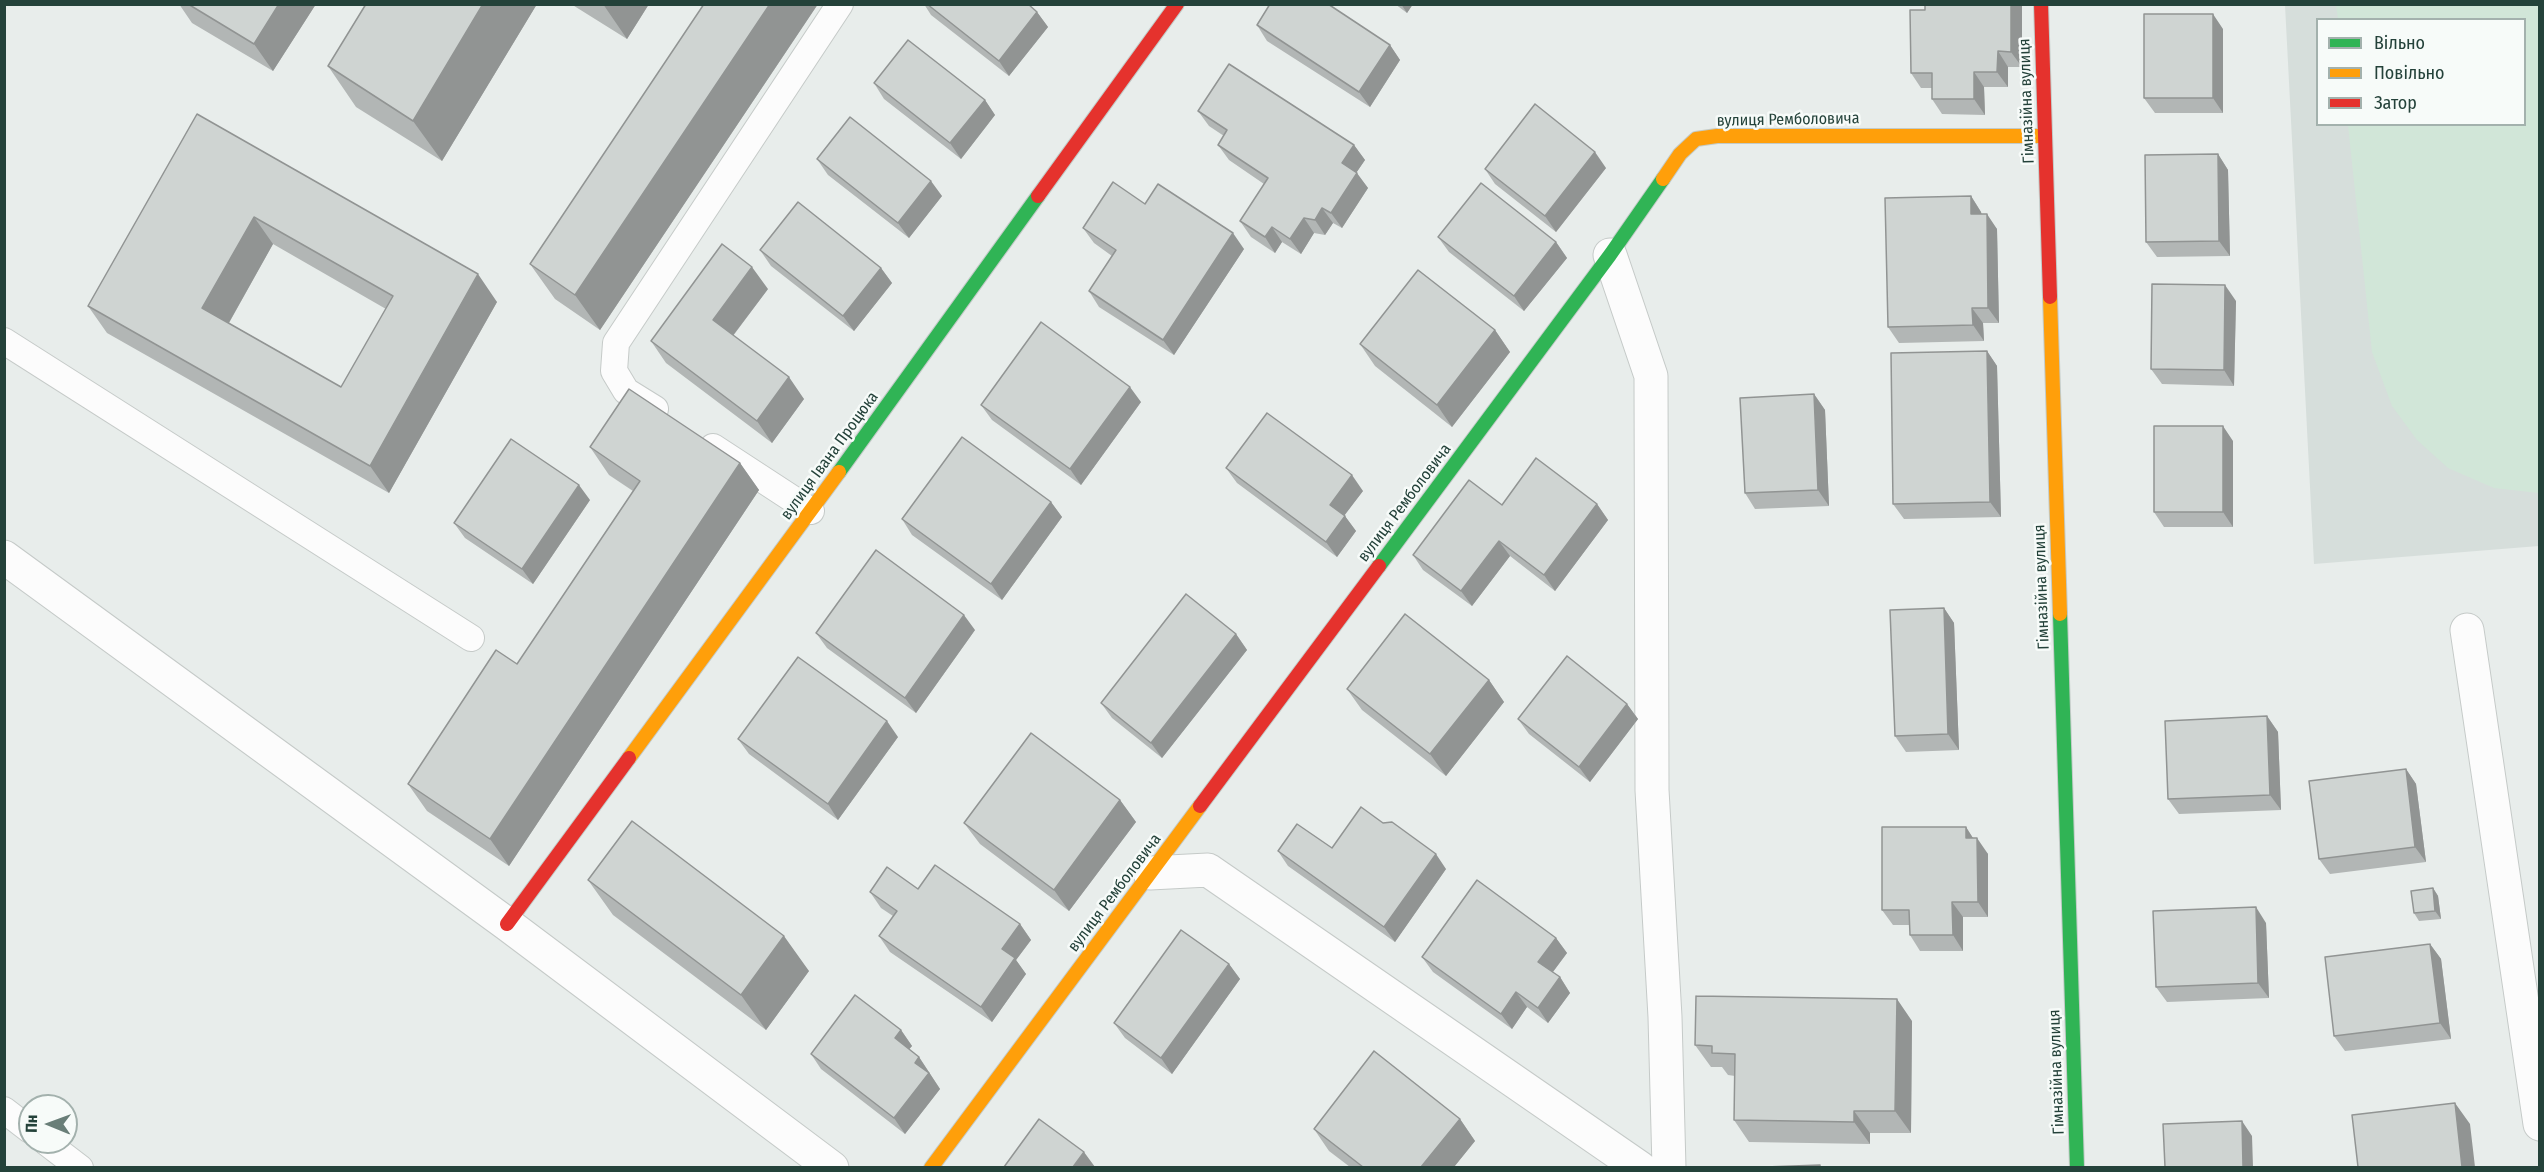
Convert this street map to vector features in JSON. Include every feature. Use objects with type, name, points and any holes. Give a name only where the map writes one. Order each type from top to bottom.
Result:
[{"type":"street","name":"вулиця Івана Процюка","points":[[507,924],[811,511],[1177,4]]},
{"type":"street","name":"Гімназійна вулиця","points":[[2041,4],[2077,1167]]},
{"type":"street","name":"вулиця Ремболовича","points":[[931,1167],[1610,255],[1680,154],[1696,139],[1717,136],[2045,136]]},
{"type":"street","points":[[1610,255],[1651,376],[1652,790],[1665,1017],[1669,1167]]},
{"type":"street","points":[[4,556],[507,924],[832,1167]]},
{"type":"street","points":[[2467,630],[2540,1124]]},
{"type":"street","points":[[1150,873],[1208,870],[1640,1167]]},
{"type":"lane","points":[[811,511],[626,391],[614,371],[616,343],[840,4]]},
{"type":"lane","points":[[4,341],[471,638]]},
{"type":"lane","points":[[4,1110],[18,1121]]},
{"type":"lane","points":[[62,1154],[80,1167]]},
{"type":"shaded area","points":[[2285,5],[2539,5],[2539,546],[2314,564]]},
{"type":"green space","points":[[2336,5],[2539,5],[2539,493],[2494,488],[2448,468],[2417,440],[2392,406],[2372,352],[2348,126],[2526,126],[2526,18],[2338,18]]},
{"type":"building","points":[[188,4],[279,4],[254,44]]},
{"type":"building","points":[[366,4],[483,4],[413,121],[328,66]]},
{"type":"building","points":[[704,4],[770,4],[575,295],[530,264]]},
{"type":"building","points":[[927,4],[1028,4],[1037,12],[999,61]]},
{"type":"building","points":[[1270,4],[1328,4],[1390,45],[1359,92],[1257,25]]},
{"type":"building","points":[[1925,4],[2011,4],[2011,52],[1998,51],[1997,72],[1974,72],[1974,99],[1932,99],[1932,73],[1911,73],[1910,10],[1925,10]]},
{"type":"building","points":[[2144,14],[2213,14],[2213,98],[2144,98]]},
{"type":"building","points":[[908,40],[985,100],[950,143],[874,83]]},
{"type":"building","points":[[1229,64],[1354,145],[1342,163],[1357,173],[1331,213],[1322,208],[1315,220],[1304,218],[1290,239],[1272,227],[1265,237],[1240,221],[1268,178],[1218,145],[1227,130],[1198,111]]},
{"type":"building","points":[[1535,104],[1595,152],[1545,216],[1485,169]]},
{"type":"building","points":[[197,114],[478,274],[370,466],[88,306]],"holes":[[[254,217],[393,296],[341,387],[202,308]]]},
{"type":"building","points":[[850,117],[931,181],[898,223],[817,159]]},
{"type":"building","points":[[2218,154],[2219,241],[2146,242],[2145,155]]},
{"type":"building","points":[[1113,182],[1145,204],[1158,184],[1233,233],[1163,340],[1089,291],[1116,250],[1083,228]]},
{"type":"building","points":[[1481,183],[1556,242],[1514,296],[1438,237]]},
{"type":"building","points":[[1971,196],[1971,214],[1987,214],[1988,308],[1972,308],[1973,325],[1888,327],[1885,198]]},
{"type":"building","points":[[798,202],[881,268],[843,316],[760,250]]},
{"type":"building","points":[[722,244],[752,267],[713,320],[789,377],[757,421],[651,341]]},
{"type":"building","points":[[1418,270],[1495,330],[1437,405],[1360,344]]},
{"type":"building","points":[[2152,284],[2225,285],[2224,370],[2151,369]]},
{"type":"building","points":[[1041,322],[1130,387],[1070,469],[981,405]]},
{"type":"building","points":[[1987,351],[1990,502],[1893,504],[1891,353]]},
{"type":"building","points":[[629,389],[740,463],[490,839],[408,784],[496,650],[517,664],[640,481],[590,447]]},
{"type":"building","points":[[1814,394],[1818,490],[1745,493],[1740,398]]},
{"type":"building","points":[[1267,413],[1352,475],[1330,505],[1345,516],[1326,542],[1226,468]]},
{"type":"building","points":[[2154,426],[2223,426],[2223,512],[2154,512]]},
{"type":"building","points":[[962,437],[1051,502],[991,584],[902,519]]},
{"type":"building","points":[[511,439],[579,485],[522,569],[454,523]]},
{"type":"building","points":[[1536,458],[1597,504],[1544,575],[1499,541],[1461,591],[1413,555],[1469,480],[1502,505]]},
{"type":"building","points":[[876,550],[964,615],[905,698],[816,633]]},
{"type":"building","points":[[1186,594],[1236,634],[1151,743],[1101,703]]},
{"type":"building","points":[[1944,608],[1948,734],[1895,736],[1890,610]]},
{"type":"building","points":[[1405,614],[1489,680],[1430,754],[1347,689]]},
{"type":"building","points":[[1567,656],[1627,704],[1579,767],[1518,719]]},
{"type":"building","points":[[798,657],[887,721],[828,804],[738,739]]},
{"type":"building","points":[[2267,716],[2270,795],[2168,799],[2165,721]]},
{"type":"building","points":[[1031,733],[1120,800],[1054,890],[964,823]]},
{"type":"building","points":[[2406,769],[2415,847],[2319,859],[2309,781]]},
{"type":"building","points":[[1361,807],[1383,823],[1392,822],[1436,854],[1384,927],[1278,851],[1297,824],[1332,848]]},
{"type":"building","points":[[632,821],[784,936],[741,995],[588,880]]},
{"type":"building","points":[[1882,827],[1966,827],[1966,838],[1977,838],[1978,902],[1952,902],[1953,935],[1910,935],[1909,910],[1882,910]]},
{"type":"building","points":[[935,865],[1020,924],[1002,949],[1015,958],[981,1007],[879,936],[897,911],[870,892],[887,867],[918,889]]},
{"type":"building","points":[[1477,880],[1556,938],[1538,962],[1560,977],[1538,1008],[1516,992],[1501,1014],[1422,957]]},
{"type":"building","points":[[2433,888],[2435,911],[2414,913],[2411,891]]},
{"type":"building","points":[[2256,907],[2258,983],[2156,987],[2153,911]]},
{"type":"building","points":[[1181,930],[1229,964],[1161,1058],[1114,1023]]},
{"type":"building","points":[[2430,944],[2440,1023],[2334,1036],[2325,957]]},
{"type":"building","points":[[855,995],[901,1030],[895,1038],[919,1057],[915,1063],[929,1073],[894,1118],[811,1054]]},
{"type":"building","points":[[1696,996],[1897,999],[1895,1111],[1854,1111],[1854,1122],[1734,1120],[1735,1054],[1712,1053],[1712,1046],[1695,1045]]},
{"type":"building","points":[[1374,1051],[1460,1119],[1421,1167],[1363,1167],[1314,1129]]},
{"type":"building","points":[[2455,1103],[2462,1167],[2358,1167],[2352,1115]]},
{"type":"building","points":[[1039,1119],[1084,1152],[1073,1167],[1004,1167]]},
{"type":"building","points":[[2242,1121],[2243,1167],[2165,1167],[2163,1124]]},
{"type":"building","points":[[1820,1165],[1820,1167],[1765,1167]]},
{"type":"traffic: fast","points":[[1379,566],[1610,255],[1663,179]]},
{"type":"traffic: fast","points":[[839,472],[1038,196]]},
{"type":"traffic: fast","points":[[2060,614],[2077,1168]]},
{"type":"traffic: slow","points":[[1663,179],[1680,154],[1696,139],[1717,136],[2045,136]]},
{"type":"traffic: slow","points":[[2050,297],[2060,614]]},
{"type":"traffic: slow","points":[[629,758],[839,472]]},
{"type":"traffic: slow","points":[[931,1168],[1200,806]]},
{"type":"traffic: jam","points":[[1038,196],[1177,4]]},
{"type":"traffic: jam","points":[[2041,4],[2050,297]]},
{"type":"traffic: jam","points":[[1200,806],[1379,566]]},
{"type":"traffic: jam","points":[[507,924],[629,758]]}]
